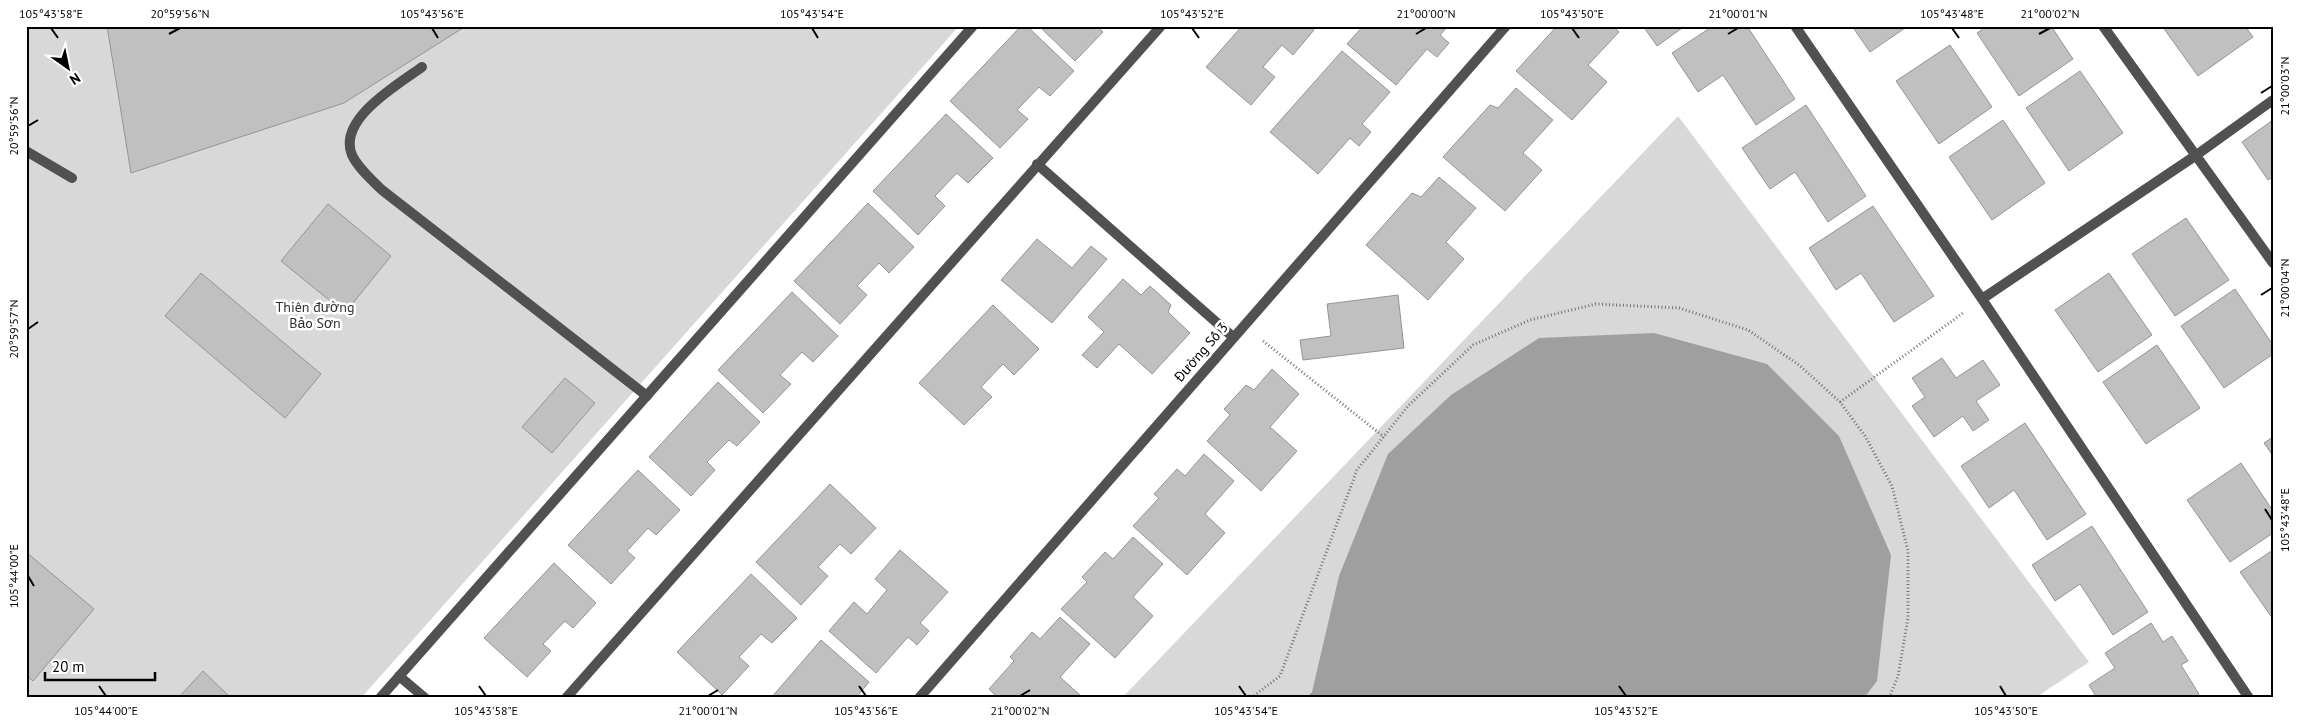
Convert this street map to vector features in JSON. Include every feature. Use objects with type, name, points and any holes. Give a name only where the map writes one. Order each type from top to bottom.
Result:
[{"type":"street","points":[[380,698],[973,26]]},
{"type":"street","points":[[566,698],[1161,26]]},
{"type":"street","name":"Đường Số 3","points":[[919,698],[1506,26]]},
{"type":"street","points":[[1795,26],[1982,299],[2250,698]]},
{"type":"street","points":[[2103,26],[2273,263]]},
{"type":"street","points":[[422,67],[363,112],[352,131],[352,155],[382,190],[647,396]]},
{"type":"street","points":[[1982,299],[2195,156],[2273,100]]},
{"type":"street","points":[[26,151],[72,178]]},
{"type":"street","points":[[1037,164],[1233,337]]},
{"type":"street","points":[[399,676],[425,698]]},
{"type":"path","points":[[1840,402],[1982,299]]},
{"type":"path","points":[[1251,698],[1280,676],[1357,470],[1408,406],[1473,345],[1530,320],[1596,304],[1679,308],[1748,330],[1799,365],[1840,402],[1865,436],[1892,486],[1908,551],[1908,618],[1898,676],[1889,698]]},
{"type":"path","points":[[1233,337],[1265,341],[1384,437]]},
{"type":"green space","name":"Thiên đường Bảo Sơn","points":[[26,26],[959,26],[361,698],[26,698]]},
{"type":"green space","points":[[1678,116],[2089,662],[2035,698],[1122,698]]},
{"type":"shaded area","points":[[1654,333],[1767,364],[1839,436],[1891,555],[1877,681],[1864,698],[1306,698],[1312,692],[1339,576],[1388,454],[1451,395],[1539,338]]},
{"type":"building","points":[[107,26],[466,26],[344,103],[131,173]]},
{"type":"building","points":[[1021,26],[1027,26],[1074,71],[1050,96],[1039,87],[1017,110],[1028,119],[1000,148],[950,101]]},
{"type":"building","points":[[1039,26],[1097,26],[1103,32],[1075,61]]},
{"type":"building","points":[[1242,26],[1310,26],[1314,30],[1293,55],[1282,45],[1263,67],[1275,77],[1251,105],[1206,67]]},
{"type":"building","points":[[1363,26],[1448,26],[1440,35],[1449,43],[1437,57],[1427,49],[1396,85],[1347,44]]},
{"type":"building","points":[[1557,26],[1572,26],[1576,30],[1579,26],[1613,26],[1619,32],[1588,65],[1607,82],[1572,120],[1516,71]]},
{"type":"building","points":[[1643,26],[1685,26],[1657,46]]},
{"type":"building","points":[[1713,26],[1747,26],[1795,99],[1756,125],[1723,75],[1698,92],[1672,53]]},
{"type":"building","points":[[1852,26],[1908,26],[1870,52]]},
{"type":"building","points":[[1987,26],[2051,26],[2073,59],[2019,96],[1977,33]]},
{"type":"building","points":[[2162,26],[2245,26],[2253,37],[2198,76]]},
{"type":"building","points":[[1950,45],[1992,107],[1939,144],[1896,81]]},
{"type":"building","points":[[1342,51],[1390,92],[1362,124],[1371,132],[1359,146],[1350,138],[1318,174],[1270,132]]},
{"type":"building","points":[[2080,71],[2123,133],[2069,171],[2026,108]]},
{"type":"building","points":[[1516,88],[1553,120],[1523,153],[1542,170],[1505,211],[1443,157],[1490,105],[1498,108]]},
{"type":"building","points":[[1806,105],[1866,196],[1828,222],[1795,172],[1770,189],[1742,148]]},
{"type":"building","points":[[946,114],[993,158],[968,183],[957,173],[935,196],[945,206],[918,235],[873,191]]},
{"type":"building","points":[[2003,120],[2045,183],[1992,220],[1949,157]]},
{"type":"building","points":[[2273,120],[2273,177],[2268,180],[2242,142]]},
{"type":"building","points":[[1439,177],[1476,208],[1446,242],[1464,259],[1428,300],[1366,245],[1412,193],[1421,197]]},
{"type":"building","points":[[868,203],[914,247],[889,273],[879,263],[857,286],[867,295],[840,324],[794,281]]},
{"type":"building","points":[[328,204],[391,256],[345,313],[281,261]]},
{"type":"building","points":[[1873,206],[1934,296],[1894,322],[1861,273],[1836,290],[1809,248]]},
{"type":"building","points":[[2186,218],[2229,280],[2175,316],[2132,254]]},
{"type":"building","points":[[1037,239],[1072,268],[1091,246],[1107,259],[1052,323],[1001,280]]},
{"type":"building","points":[[201,273],[321,374],[285,418],[165,316]]},
{"type":"building","points":[[2109,273],[2152,335],[2098,372],[2055,310]]},
{"type":"building","points":[[1123,279],[1141,295],[1150,286],[1171,305],[1168,312],[1190,333],[1152,374],[1119,344],[1097,368],[1082,355],[1104,332],[1088,317]]},
{"type":"building","points":[[2235,289],[2273,345],[2273,354],[2224,388],[2181,326]]},
{"type":"building","points":[[792,292],[838,336],[813,362],[802,352],[780,375],[791,384],[763,413],[718,370]]},
{"type":"building","points":[[1398,295],[1404,348],[1303,360],[1300,340],[1331,336],[1327,304]]},
{"type":"building","points":[[993,305],[1039,349],[1014,375],[1003,364],[981,387],[992,397],[964,425],[919,383]]},
{"type":"building","points":[[2157,345],[2200,408],[2146,444],[2103,382]]},
{"type":"building","points":[[1942,358],[1956,378],[1983,360],[2000,385],[1976,401],[1989,420],[1973,431],[1963,416],[1934,437],[1912,406],[1925,397],[1912,378]]},
{"type":"building","points":[[1272,369],[1299,394],[1270,427],[1297,451],[1261,491],[1207,441],[1230,415],[1224,409],[1246,385],[1254,390]]},
{"type":"building","points":[[565,378],[595,403],[552,453],[522,427]]},
{"type":"building","points":[[718,382],[760,422],[737,446],[729,440],[707,462],[715,470],[691,496],[649,457]]},
{"type":"building","points":[[2025,423],[2086,514],[2047,540],[2014,490],[1989,508],[1961,466]]},
{"type":"building","points":[[2273,437],[2273,456],[2264,443]]},
{"type":"building","points":[[1204,454],[1234,481],[1205,514],[1225,533],[1187,575],[1133,526],[1159,498],[1154,494],[1177,469],[1185,476]]},
{"type":"building","points":[[2241,463],[2273,511],[2273,533],[2230,562],[2187,500]]},
{"type":"building","points":[[638,470],[680,510],[656,535],[648,528],[627,551],[635,558],[611,584],[568,545]]},
{"type":"building","points":[[830,484],[876,528],[851,554],[840,544],[818,567],[828,576],[801,605],[756,562]]},
{"type":"building","points":[[2092,526],[2148,612],[2113,635],[2080,584],[2055,601],[2032,565]]},
{"type":"building","points":[[1133,537],[1163,564],[1133,597],[1153,616],[1115,658],[1061,609],[1087,582],[1082,577],[1105,552],[1113,559]]},
{"type":"building","points":[[900,550],[948,592],[920,623],[929,631],[917,645],[908,637],[876,673],[829,631],[854,602],[867,614],[887,590],[875,579]]},
{"type":"building","points":[[2273,550],[2273,619],[2240,572]]},
{"type":"building","points":[[26,552],[94,609],[33,681],[26,675]]},
{"type":"building","points":[[554,563],[596,603],[573,628],[565,621],[543,644],[551,651],[527,677],[484,638]]},
{"type":"building","points":[[751,574],[797,618],[772,643],[761,634],[739,657],[749,666],[722,695],[677,652]]},
{"type":"building","points":[[1060,617],[1090,644],[1060,677],[1081,696],[1079,698],[998,698],[989,689],[1014,661],[1010,657],[1032,632],[1040,639]]},
{"type":"building","points":[[2151,623],[2163,642],[2172,636],[2188,661],[2181,665],[2199,694],[2193,698],[2097,698],[2089,685],[2115,668],[2105,653]]},
{"type":"building","points":[[821,640],[869,682],[856,698],[771,698]]},
{"type":"building","points":[[203,671],[231,698],[178,698]]}]
